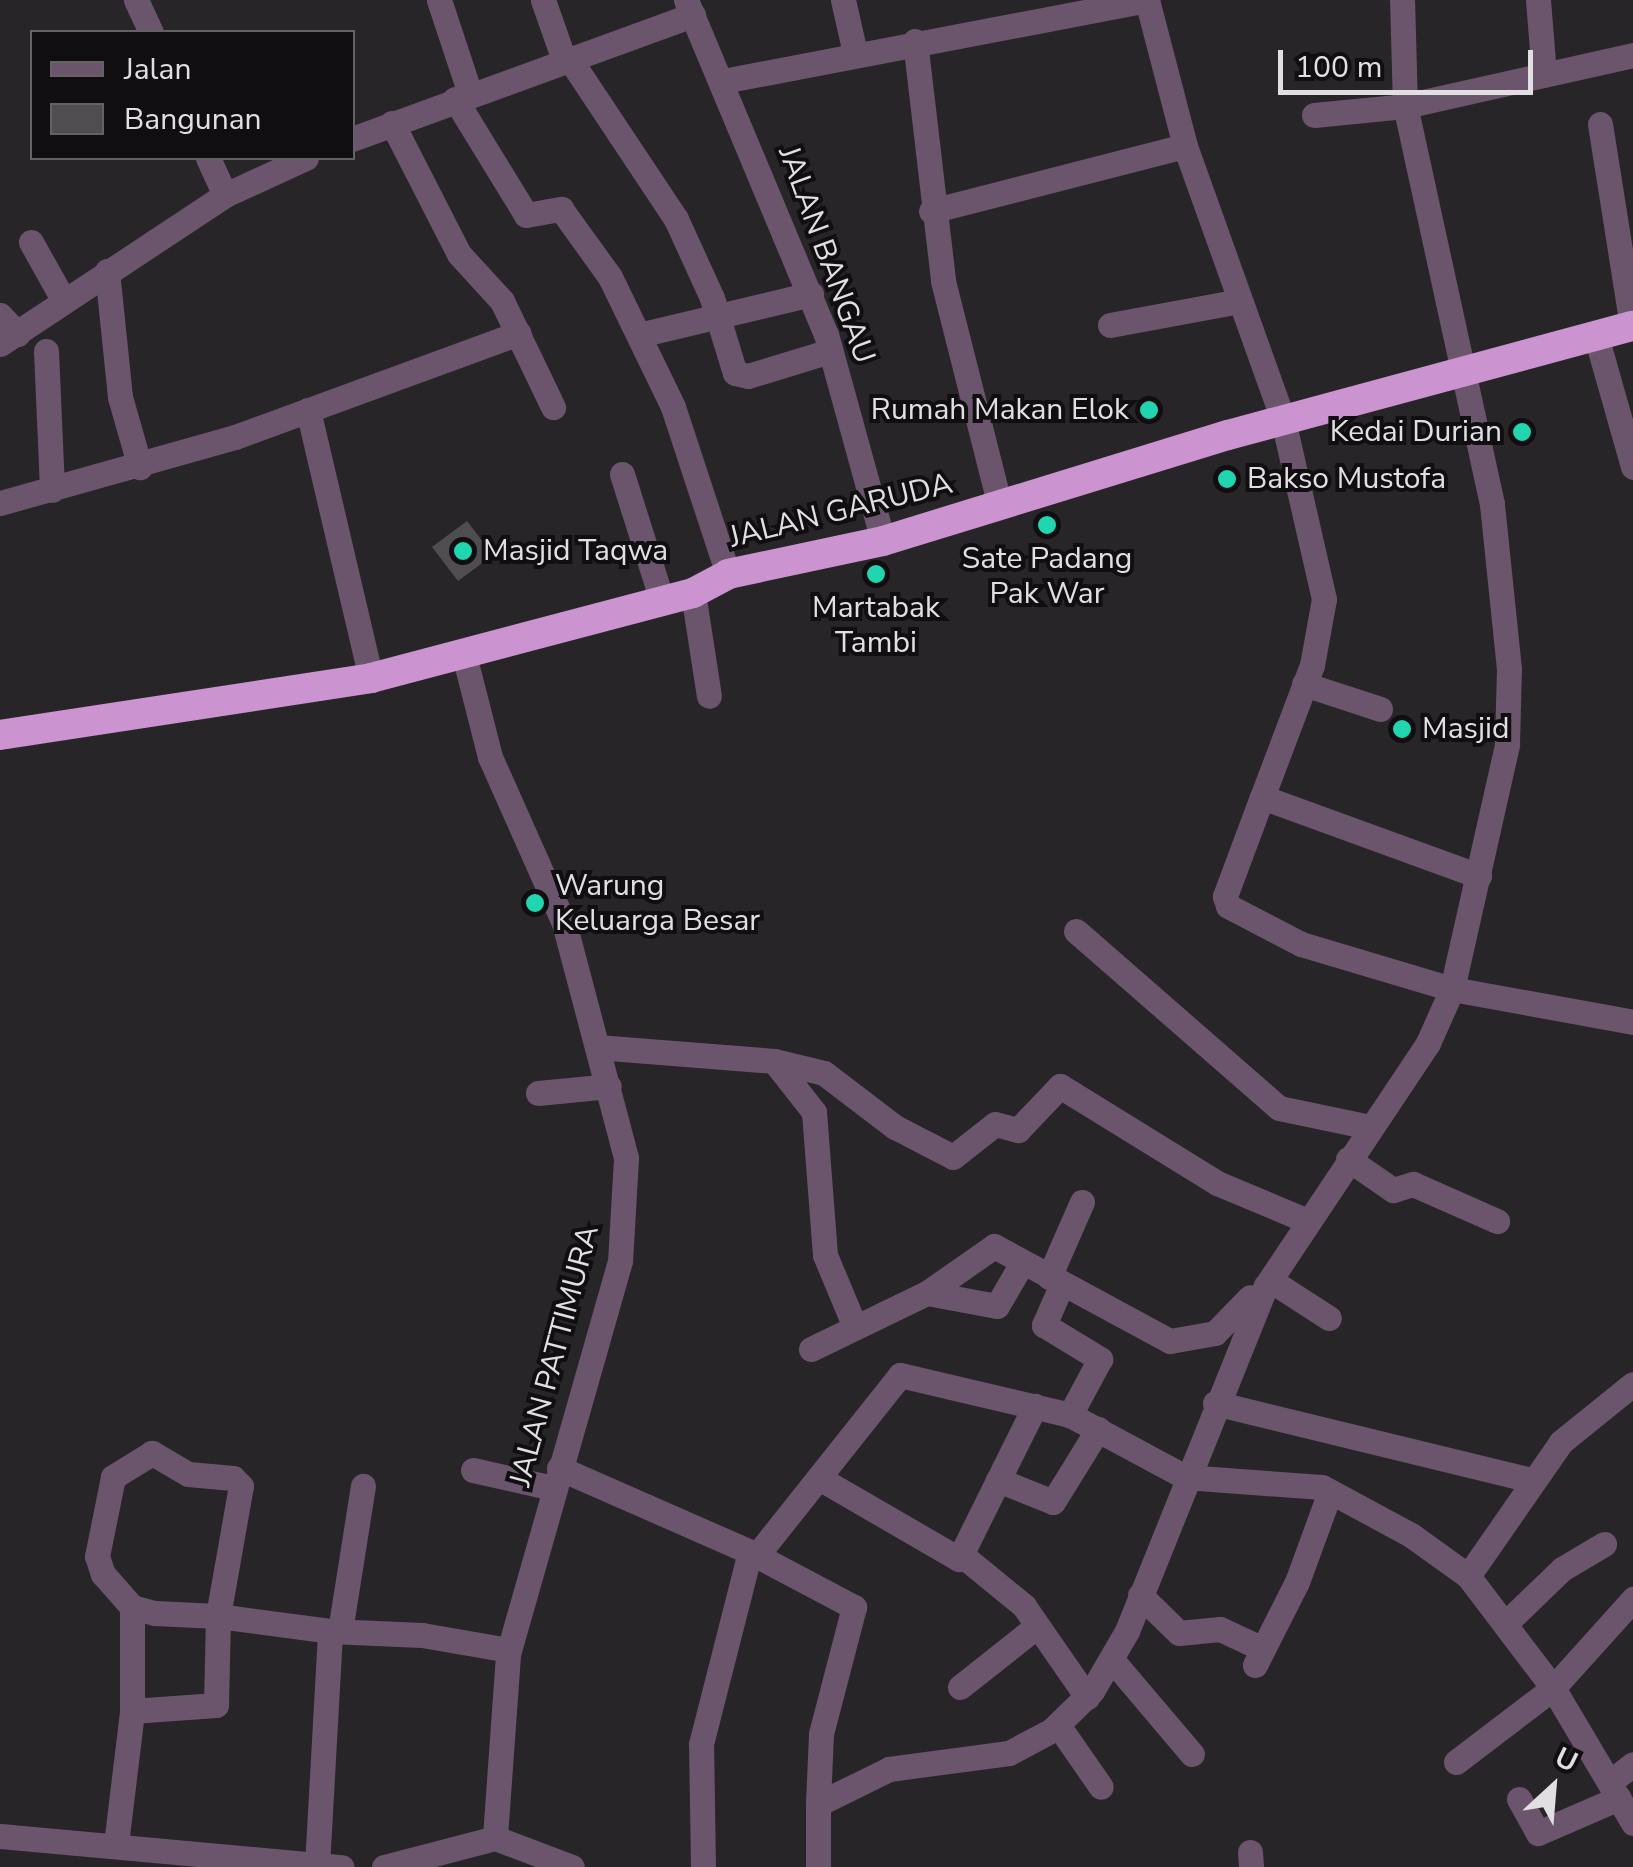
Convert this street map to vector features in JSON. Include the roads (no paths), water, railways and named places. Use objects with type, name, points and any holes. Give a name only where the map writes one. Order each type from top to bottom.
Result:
[{"type":"highway","name":"JALAN GARUDA","points":[[0,734],[371,678],[463,650],[662,601],[692,592],[728,574],[883,540],[1283,420],[1632,326]]},
{"type":"street","points":[[136,0],[150,30]]},
{"type":"street","points":[[440,0],[463,97],[526,216],[557,207],[568,218],[639,334],[691,454],[728,574]]},
{"type":"street","points":[[543,0],[566,59],[676,219],[718,317],[735,373],[742,376],[830,351]]},
{"type":"street","points":[[844,0],[855,54]]},
{"type":"street","points":[[722,81],[915,41],[1147,0],[1185,146],[1283,420],[1324,599],[1304,684],[1224,896],[1228,906],[1301,944],[1452,990],[1633,1022]]},
{"type":"street","points":[[818,1804],[890,1770],[995,1758],[1058,1724],[1088,1697],[1114,1661],[1215,1403],[1268,1283],[1348,1158],[1428,1044],[1452,990],[1507,744],[1508,669],[1492,504],[1466,368],[1406,106],[1402,0]]},
{"type":"street","points":[[1538,0],[1544,75]]},
{"type":"street","points":[[355,138],[689,8]]},
{"type":"street","name":"JALAN BANGAU","points":[[689,8],[811,294],[883,540]]},
{"type":"street","points":[[915,41],[930,211],[1000,506]]},
{"type":"street","points":[[1314,114],[1406,106],[1633,55]]},
{"type":"street","points":[[392,123],[460,254],[494,291],[519,333],[553,407]]},
{"type":"street","points":[[1600,124],[1632,326]]},
{"type":"street","points":[[930,211],[1185,146]]},
{"type":"street","points":[[209,160],[225,195]]},
{"type":"street","points":[[6,331],[64,301],[225,195],[292,160]]},
{"type":"street","points":[[30,242],[64,301]]},
{"type":"street","points":[[107,272],[120,396],[140,467]]},
{"type":"street","points":[[639,334],[811,294]]},
{"type":"street","points":[[1110,326],[1240,301]]},
{"type":"street","points":[[0,503],[140,467],[519,333]]},
{"type":"street","points":[[1596,336],[1633,467]]},
{"type":"street","points":[[46,351],[52,490]]},
{"type":"street","points":[[308,410],[371,678]]},
{"type":"street","points":[[622,474],[662,601]]},
{"type":"street","points":[[692,592],[709,696]]},
{"type":"street","name":"JALAN PATTIMURA","points":[[463,650],[490,757],[564,923],[626,1158],[625,1232],[510,1650],[495,1838]]},
{"type":"street","points":[[1304,684],[1380,710]]},
{"type":"street","points":[[1262,797],[1478,876]]},
{"type":"street","points":[[1076,931],[1279,1108],[1370,1127]]},
{"type":"street","points":[[596,1047],[774,1061],[833,1076],[896,1127],[954,1157],[995,1124],[1018,1130],[1060,1086],[1217,1183],[1308,1221]]},
{"type":"street","points":[[774,1061],[814,1112],[825,1255],[849,1313]]},
{"type":"street","points":[[538,1093],[608,1086]]},
{"type":"street","points":[[1348,1158],[1393,1190],[1413,1184],[1497,1221]]},
{"type":"street","points":[[1070,1415],[1100,1359],[1044,1326],[1082,1202]]},
{"type":"street","points":[[812,1349],[849,1313],[927,1293],[994,1246],[1170,1341],[1227,1326],[1268,1283]]},
{"type":"street","points":[[927,1293],[997,1306],[1022,1263]]},
{"type":"street","points":[[1268,1283],[1329,1318]]},
{"type":"street","points":[[703,1867],[701,1744],[754,1554],[819,1478],[898,1375],[1070,1415],[1186,1476],[1330,1492],[1411,1534],[1468,1576],[1553,1688],[1633,1822]]},
{"type":"street","points":[[1468,1576],[1530,1480],[1560,1442],[1633,1384]]},
{"type":"street","points":[[1215,1403],[1530,1480]]},
{"type":"street","points":[[819,1478],[955,1558],[962,1556],[1036,1406]]},
{"type":"street","points":[[998,1480],[1053,1502],[1098,1429]]},
{"type":"street","points":[[132,1712],[216,1705],[218,1616],[240,1483],[188,1474],[157,1453],[115,1474],[100,1535],[103,1574],[132,1606],[218,1616],[335,1631],[510,1650]]},
{"type":"street","points":[[473,1470],[556,1478],[754,1554],[855,1608],[821,1734],[818,1867]]},
{"type":"street","points":[[316,1866],[335,1631],[363,1486]]},
{"type":"street","points":[[1140,1596],[1178,1634],[1220,1629],[1259,1657],[1297,1582],[1330,1492]]},
{"type":"street","points":[[1505,1624],[1562,1570],[1604,1544]]},
{"type":"street","points":[[962,1556],[1008,1589],[1088,1697]]},
{"type":"street","points":[[1456,1762],[1553,1688],[1633,1599]]},
{"type":"street","points":[[104,1851],[132,1712],[132,1606]]},
{"type":"street","points":[[960,1687],[1037,1626]]},
{"type":"street","points":[[1114,1661],[1192,1754]]},
{"type":"street","points":[[1058,1724],[1101,1787]]},
{"type":"street","points":[[1519,1798],[1538,1833],[1615,1790],[1633,1764]]},
{"type":"street","points":[[0,1836],[104,1851],[342,1867]]},
{"type":"street","points":[[384,1867],[495,1838],[572,1867]]},
{"type":"place","name":"Rumah Makan Elok","points":[[1149,410]]},
{"type":"place","name":"Kedai Durian","points":[[1522,432]]},
{"type":"place","name":"Bakso Mustofa","points":[[1227,479]]},
{"type":"place","name":"Sate Padang Pak War","points":[[1047,525]]},
{"type":"place","name":"Masjid Taqwa","points":[[463,551]]},
{"type":"place","name":"Martabak Tambi","points":[[876,574]]},
{"type":"place","name":"Masjid","points":[[1402,729]]},
{"type":"place","name":"Warung Keluarga Besar","points":[[535,903]]}]
